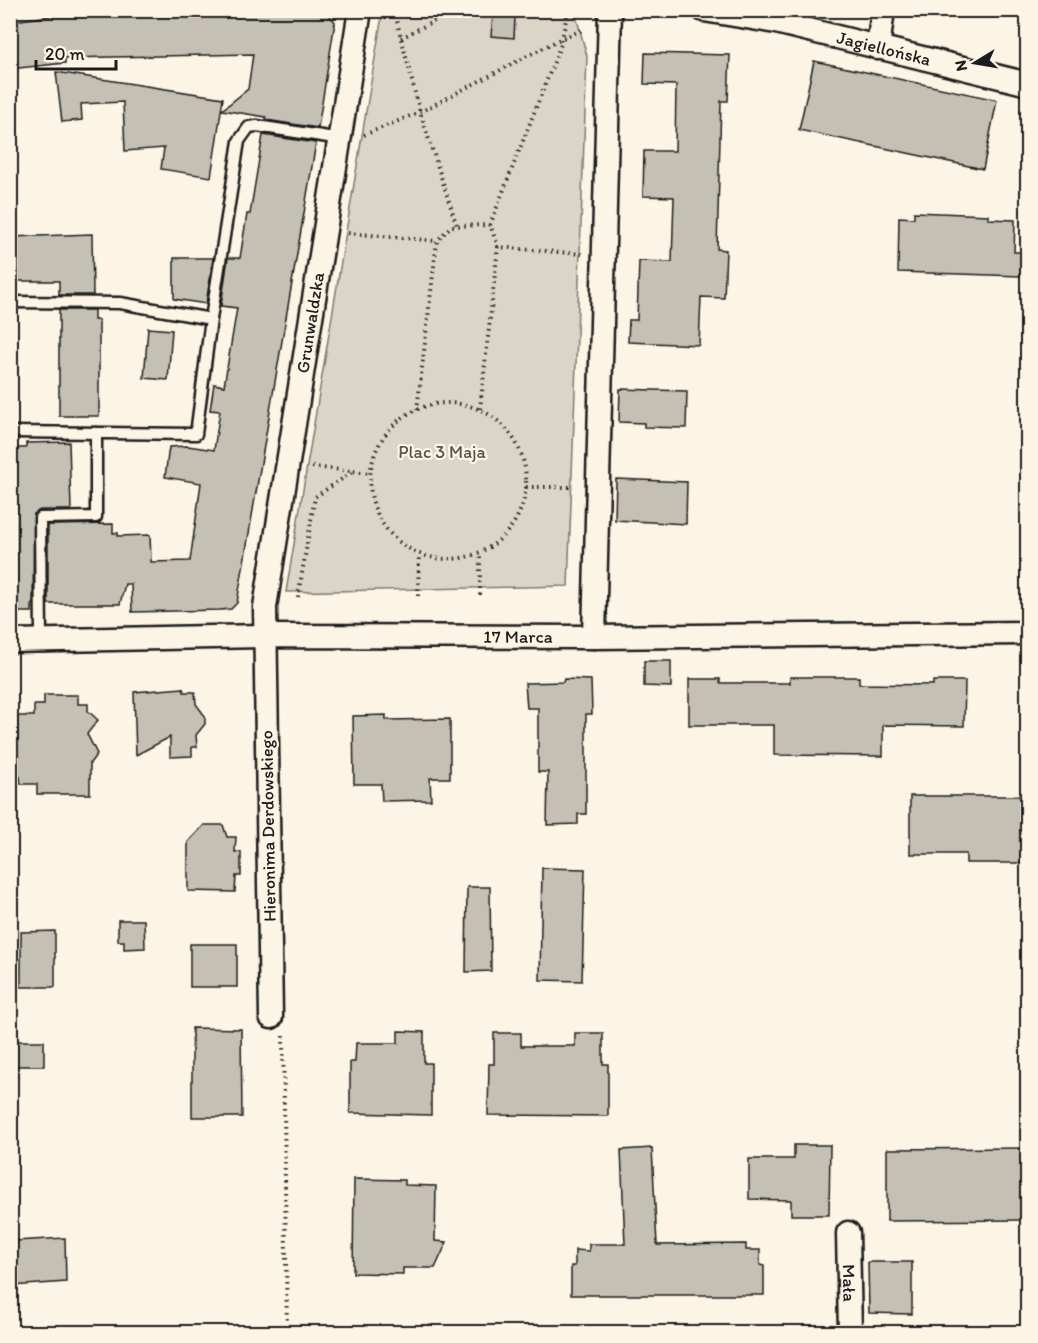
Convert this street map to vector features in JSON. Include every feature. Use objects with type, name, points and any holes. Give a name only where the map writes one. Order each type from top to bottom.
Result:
[{"type":"street","name":"Grunwaldzka","points":[[265,636],[266,601],[352,137],[360,10]]},
{"type":"street","points":[[594,637],[610,10]]},
{"type":"street","name":"Jagiellońska","points":[[704,10],[776,22],[1028,84]]},
{"type":"street","points":[[878,48],[883,10]]},
{"type":"street","name":"17 Marca","points":[[10,641],[265,636],[594,637],[1028,633]]},
{"type":"street","name":"Hieronima Derdowskiego","points":[[265,636],[271,1010]]},
{"type":"street","name":"Mała","points":[[848,1233],[850,1332]]},
{"type":"lane","points":[[10,432],[196,434],[211,319],[239,141],[249,127],[257,126],[352,137]]},
{"type":"lane","points":[[10,302],[120,303],[211,319]]},
{"type":"lane","points":[[41,640],[40,518],[96,517],[96,433]]},
{"type":"path","points":[[394,10],[420,112],[458,226]]},
{"type":"path","points":[[401,38],[456,10]]},
{"type":"path","points":[[480,410],[498,246],[490,225],[562,38],[568,10]]},
{"type":"path","points":[[352,137],[420,112],[562,38],[588,28]]},
{"type":"path","points":[[417,410],[437,241],[451,226],[490,225]]},
{"type":"path","points":[[339,232],[437,241]]},
{"type":"path","points":[[498,246],[588,254]]},
{"type":"path","points":[[437,404],[459,404],[480,410],[500,422],[515,441],[524,463],[526,487],[519,514],[504,537],[480,553],[454,559],[419,554],[397,541],[381,521],[372,498],[371,473],[375,453],[385,435],[399,420],[417,410],[437,404]]},
{"type":"path","points":[[311,467],[371,473]]},
{"type":"path","points":[[298,597],[315,497],[354,471]]},
{"type":"path","points":[[526,487],[581,487]]},
{"type":"path","points":[[480,553],[480,595]]},
{"type":"path","points":[[418,596],[419,554]]},
{"type":"path","points":[[271,1010],[282,1015],[287,1332]]},
{"type":"green space","name":"Plac 3 Maja","points":[[387,10],[507,10],[576,16],[587,56],[568,586],[286,592],[382,16]]},
{"type":"building","points":[[49,10],[186,10],[186,12],[325,10],[335,22],[318,128],[222,110],[248,89],[253,54],[65,58],[65,63],[10,69],[10,28],[14,28],[13,21],[50,16]]},
{"type":"building","points":[[493,15],[515,17],[514,38],[491,36]]},
{"type":"building","points":[[645,53],[730,55],[728,101],[721,101],[717,249],[726,250],[724,298],[701,297],[699,345],[628,342],[629,320],[637,320],[639,261],[672,262],[674,197],[643,196],[644,151],[675,151],[676,85],[644,84]]},
{"type":"building","points":[[814,61],[997,100],[983,169],[799,130]]},
{"type":"building","points":[[56,72],[223,98],[211,177],[161,169],[164,148],[125,151],[123,102],[81,104],[82,120],[62,122]]},
{"type":"building","points":[[263,135],[316,143],[237,603],[231,609],[220,610],[132,612],[131,584],[125,584],[120,604],[48,604],[48,525],[113,524],[113,533],[118,533],[118,536],[150,535],[151,562],[190,561],[201,483],[165,477],[169,447],[188,446],[214,450],[220,411],[210,410],[214,384],[224,386],[237,308],[221,306],[228,258],[240,258]]},
{"type":"building","points":[[914,212],[988,215],[988,219],[1015,220],[1014,252],[1022,252],[1021,276],[898,272],[899,217],[914,218]]},
{"type":"building","points":[[92,234],[93,295],[59,295],[59,281],[10,281],[10,237]]},
{"type":"building","points":[[174,258],[213,258],[206,304],[174,299]]},
{"type":"building","points":[[59,310],[94,310],[94,320],[99,320],[99,416],[59,416]]},
{"type":"building","points":[[148,328],[172,330],[168,380],[144,378]]},
{"type":"building","points":[[620,389],[687,391],[686,428],[644,427],[644,423],[619,422]]},
{"type":"building","points":[[69,442],[71,510],[40,510],[34,514],[32,612],[10,612],[10,448],[26,448],[26,443]]},
{"type":"building","points":[[616,479],[687,482],[686,524],[615,520]]},
{"type":"building","points":[[644,661],[671,661],[671,687],[644,686]]},
{"type":"building","points":[[790,677],[859,677],[859,684],[933,685],[933,681],[965,681],[964,726],[883,725],[883,756],[774,755],[774,725],[689,725],[689,679],[720,679],[720,683],[790,683]]},
{"type":"building","points":[[564,679],[591,680],[592,714],[586,714],[586,814],[578,814],[578,824],[547,825],[548,772],[538,772],[538,708],[527,708],[525,683],[563,682]]},
{"type":"building","points":[[183,688],[184,692],[195,692],[196,704],[205,716],[205,724],[196,735],[197,747],[192,747],[192,756],[170,757],[170,737],[136,755],[134,692]]},
{"type":"building","points":[[44,695],[78,695],[78,704],[88,704],[88,711],[98,720],[87,734],[97,754],[90,763],[90,794],[37,794],[37,784],[21,784],[20,777],[18,778],[17,716],[34,716],[34,705],[44,705]]},
{"type":"building","points":[[386,715],[386,720],[450,719],[450,778],[430,778],[431,800],[382,801],[381,784],[354,784],[353,716]]},
{"type":"building","points":[[910,796],[1028,796],[1026,863],[966,863],[966,854],[910,854]]},
{"type":"building","points":[[204,825],[223,825],[227,837],[236,837],[235,852],[241,852],[241,876],[236,876],[235,892],[188,891],[188,842]]},
{"type":"building","points":[[542,868],[585,869],[582,981],[540,980]]},
{"type":"building","points":[[467,887],[490,887],[491,971],[466,972]]},
{"type":"building","points":[[118,920],[144,920],[145,948],[124,949],[124,941],[118,941]]},
{"type":"building","points":[[55,931],[55,987],[21,987],[21,932]]},
{"type":"building","points":[[190,944],[237,944],[237,987],[190,987]]},
{"type":"building","points":[[192,1028],[241,1029],[242,1117],[192,1117]]},
{"type":"building","points":[[398,1031],[424,1032],[424,1063],[431,1063],[431,1115],[350,1113],[350,1062],[355,1062],[356,1043],[398,1043]]},
{"type":"building","points":[[494,1033],[521,1033],[521,1046],[575,1046],[575,1033],[603,1033],[603,1064],[608,1064],[608,1116],[488,1115],[489,1064],[494,1064]]},
{"type":"building","points":[[10,1041],[44,1041],[44,1066],[10,1066]]},
{"type":"building","points":[[794,1145],[830,1145],[829,1215],[791,1215],[791,1200],[749,1199],[749,1159],[794,1159]]},
{"type":"building","points":[[652,1148],[657,1245],[746,1244],[746,1250],[760,1250],[760,1265],[764,1266],[764,1295],[571,1295],[571,1266],[575,1266],[575,1250],[589,1251],[589,1244],[625,1244],[621,1150]]},
{"type":"building","points":[[1028,1148],[1028,1220],[887,1221],[887,1149]]},
{"type":"building","points":[[354,1179],[405,1180],[405,1185],[436,1186],[435,1241],[447,1242],[435,1268],[403,1268],[403,1274],[353,1273]]},
{"type":"building","points":[[65,1238],[66,1282],[12,1286],[10,1248],[15,1248],[15,1241]]},
{"type":"building","points":[[868,1262],[912,1262],[912,1314],[869,1313]]}]
